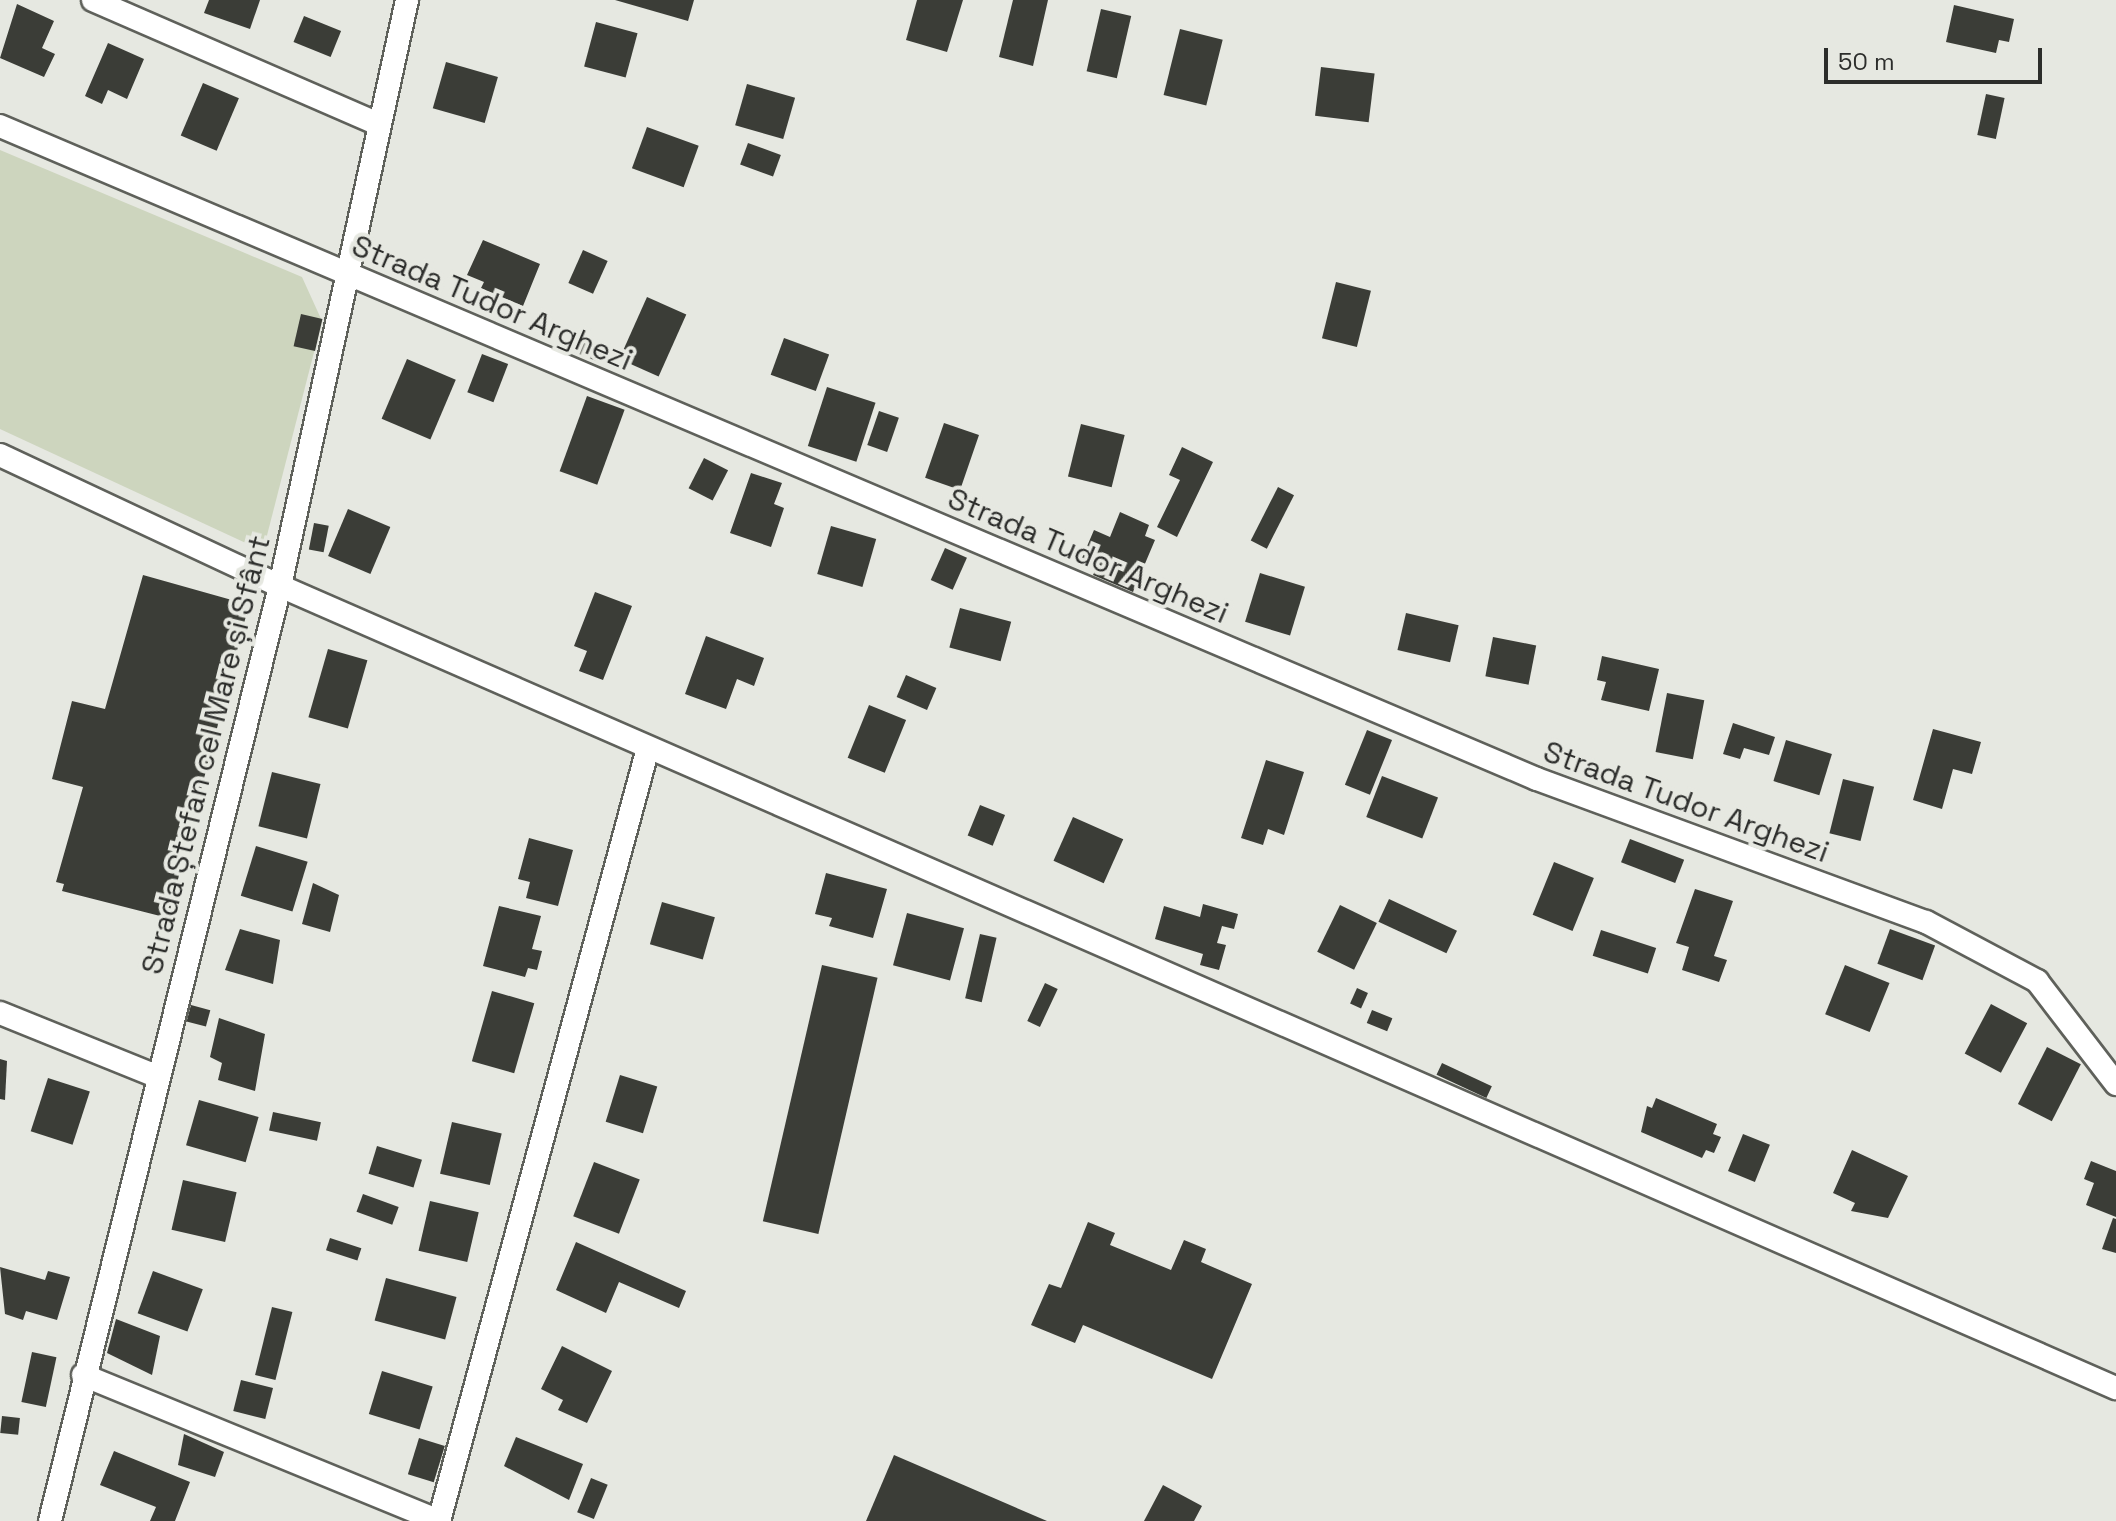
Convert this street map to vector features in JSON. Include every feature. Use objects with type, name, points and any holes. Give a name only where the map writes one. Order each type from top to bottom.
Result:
[{"type":"street","points":[[93,0],[378,124]]},
{"type":"street","name":"Strada Ștefan cel Mare și Sfânt","points":[[50,1521],[156,1076],[280,586],[407,0]]},
{"type":"street","name":"Strada Tudor Arghezi","points":[[0,126],[1537,779],[1926,922],[2037,981],[2116,1084]]},
{"type":"street","points":[[0,455],[280,586],[2116,1388]]},
{"type":"street","points":[[83,1375],[439,1521],[648,748]]},
{"type":"street","points":[[0,1013],[156,1076]]},
{"type":"green space","points":[[0,150],[302,277],[322,321],[263,551],[0,429]]},
{"type":"building","points":[[209,0],[260,0],[250,29],[204,13]]},
{"type":"building","points":[[615,0],[694,0],[688,21]]},
{"type":"building","points":[[917,0],[963,0],[947,52],[906,40]]},
{"type":"building","points":[[1013,0],[1048,0],[1033,66],[999,57]]},
{"type":"building","points":[[17,4],[54,21],[42,48],[55,54],[44,77],[0,58]]},
{"type":"building","points":[[1954,5],[2014,19],[2009,42],[1999,40],[1996,53],[1946,42]]},
{"type":"building","points":[[1101,9],[1131,16],[1117,78],[1087,71]]},
{"type":"building","points":[[304,16],[341,31],[331,57],[294,42]]},
{"type":"building","points":[[596,22],[638,33],[626,78],[584,66]]},
{"type":"building","points":[[1180,29],[1223,40],[1206,106],[1164,95]]},
{"type":"building","points":[[108,43],[144,59],[127,99],[108,90],[102,104],[85,96]]},
{"type":"building","points":[[446,62],[498,77],[485,123],[433,108]]},
{"type":"building","points":[[1321,67],[1375,74],[1369,122],[1315,116]]},
{"type":"building","points":[[203,83],[239,98],[217,151],[181,135]]},
{"type":"building","points":[[747,84],[795,98],[783,139],[735,125]]},
{"type":"building","points":[[1986,94],[2005,98],[1996,139],[1977,135]]},
{"type":"building","points":[[647,127],[699,146],[684,187],[632,168]]},
{"type":"building","points":[[748,143],[781,155],[773,177],[740,165]]},
{"type":"building","points":[[483,240],[540,264],[523,306],[481,288],[484,282],[467,275]]},
{"type":"building","points":[[583,250],[608,261],[593,294],[568,283]]},
{"type":"building","points":[[1336,282],[1371,291],[1357,347],[1322,338]]},
{"type":"building","points":[[647,297],[686,314],[659,377],[619,359]]},
{"type":"building","points":[[301,314],[322,319],[315,351],[294,346]]},
{"type":"building","points":[[577,337],[604,348],[598,362],[571,351]]},
{"type":"building","points":[[784,338],[829,354],[816,391],[771,375]]},
{"type":"building","points":[[482,354],[508,364],[493,402],[467,392]]},
{"type":"building","points":[[407,359],[456,380],[430,440],[382,419]]},
{"type":"building","points":[[827,387],[876,403],[856,462],[808,446]]},
{"type":"building","points":[[587,396],[625,410],[597,485],[560,471]]},
{"type":"building","points":[[879,411],[899,418],[887,452],[867,445]]},
{"type":"building","points":[[944,423],[979,435],[960,490],[925,478]]},
{"type":"building","points":[[1081,424],[1125,435],[1112,487],[1068,476]]},
{"type":"building","points":[[1182,447],[1213,462],[1177,537],[1157,527],[1180,480],[1169,475]]},
{"type":"building","points":[[704,458],[728,470],[713,501],[689,488]]},
{"type":"building","points":[[751,473],[782,483],[774,504],[784,508],[771,547],[730,533]]},
{"type":"building","points":[[1278,487],[1294,495],[1267,549],[1251,540]]},
{"type":"building","points":[[348,509],[390,527],[370,574],[328,556]]},
{"type":"building","points":[[1120,512],[1149,525],[1145,536],[1155,540],[1133,592],[1093,575],[1098,564],[1082,558],[1094,530],[1110,537]]},
{"type":"building","points":[[314,523],[329,526],[324,552],[309,550]]},
{"type":"building","points":[[831,526],[876,539],[862,587],[817,574]]},
{"type":"building","points":[[945,548],[967,558],[953,590],[931,580]]},
{"type":"building","points":[[1260,573],[1305,587],[1290,636],[1245,622]]},
{"type":"building","points":[[143,575],[246,604],[247,612],[168,918],[62,891],[64,884],[56,882],[83,787],[52,779],[72,701],[105,709]]},
{"type":"building","points":[[595,592],[632,606],[603,680],[579,671],[587,651],[574,646]]},
{"type":"building","points":[[960,608],[1011,622],[1001,661],[949,648]]},
{"type":"building","points":[[1406,613],[1459,625],[1450,662],[1397,650]]},
{"type":"building","points":[[706,636],[764,658],[754,686],[737,679],[726,709],[685,694]]},
{"type":"building","points":[[1493,637],[1536,645],[1529,685],[1485,676]]},
{"type":"building","points":[[328,649],[367,660],[348,729],[308,717]]},
{"type":"building","points":[[1602,656],[1659,669],[1649,711],[1601,700],[1606,682],[1597,680]]},
{"type":"building","points":[[906,675],[936,688],[927,710],[897,697]]},
{"type":"building","points":[[1667,693],[1704,700],[1693,759],[1656,752]]},
{"type":"building","points":[[869,705],[906,720],[885,773],[848,758]]},
{"type":"building","points":[[1733,723],[1775,737],[1769,755],[1744,748],[1740,759],[1723,754]]},
{"type":"building","points":[[1933,729],[1981,742],[1972,774],[1953,769],[1942,809],[1913,800]]},
{"type":"building","points":[[1367,730],[1392,740],[1370,795],[1345,785]]},
{"type":"building","points":[[1786,740],[1832,754],[1819,795],[1773,781]]},
{"type":"building","points":[[1266,760],[1304,772],[1284,835],[1268,829],[1263,845],[1241,838]]},
{"type":"building","points":[[272,772],[321,784],[307,838],[258,826]]},
{"type":"building","points":[[1382,776],[1438,798],[1422,839],[1366,817]]},
{"type":"building","points":[[1843,779],[1874,787],[1861,841],[1829,833]]},
{"type":"building","points":[[980,805],[1005,815],[993,846],[968,836]]},
{"type":"building","points":[[1073,817],[1123,839],[1104,883],[1053,861]]},
{"type":"building","points":[[529,838],[573,850],[558,906],[526,898],[530,882],[518,879]]},
{"type":"building","points":[[1630,839],[1684,860],[1675,883],[1621,862]]},
{"type":"building","points":[[256,846],[308,862],[292,912],[241,896]]},
{"type":"building","points":[[1554,862],[1594,878],[1573,931],[1533,915]]},
{"type":"building","points":[[826,873],[887,889],[873,938],[829,926],[832,918],[815,914]]},
{"type":"building","points":[[313,883],[339,895],[330,932],[302,924]]},
{"type":"building","points":[[1695,889],[1733,901],[1714,956],[1727,960],[1719,982],[1682,970],[1689,947],[1676,943]]},
{"type":"building","points":[[1389,899],[1457,931],[1446,953],[1378,922]]},
{"type":"building","points":[[662,902],[715,917],[703,959],[650,944]]},
{"type":"building","points":[[1203,904],[1238,914],[1234,929],[1222,926],[1217,943],[1226,945],[1219,970],[1200,965],[1203,954],[1155,939],[1164,906],[1200,917]]},
{"type":"building","points":[[1340,905],[1377,923],[1354,970],[1317,952]]},
{"type":"building","points":[[499,906],[541,916],[532,949],[542,951],[537,970],[528,968],[525,977],[483,966]]},
{"type":"building","points":[[907,913],[964,928],[950,980],[893,965]]},
{"type":"building","points":[[240,929],[280,940],[273,984],[225,970]]},
{"type":"building","points":[[1890,929],[1935,945],[1922,980],[1877,964]]},
{"type":"building","points":[[1601,930],[1656,948],[1648,974],[1593,956]]},
{"type":"building","points":[[980,934],[997,938],[982,1002],[965,998]]},
{"type":"building","points":[[822,965],[878,978],[818,1234],[763,1221]]},
{"type":"building","points":[[1845,965],[1890,983],[1870,1032],[1825,1014]]},
{"type":"building","points":[[1045,983],[1058,989],[1040,1027],[1027,1021]]},
{"type":"building","points":[[1357,988],[1368,993],[1361,1008],[1350,1004]]},
{"type":"building","points":[[492,991],[534,1003],[514,1073],[472,1061]]},
{"type":"building","points":[[1991,1004],[2027,1023],[2001,1073],[1965,1053]]},
{"type":"building","points":[[191,1005],[210,1010],[206,1027],[187,1021]]},
{"type":"building","points":[[1372,1010],[1392,1018],[1387,1031],[1367,1023]]},
{"type":"building","points":[[219,1018],[265,1034],[255,1091],[218,1080],[222,1063],[210,1057]]},
{"type":"building","points":[[2047,1047],[2081,1064],[2052,1121],[2018,1104]]},
{"type":"building","points":[[0,1059],[7,1061],[5,1100],[0,1099]]},
{"type":"building","points":[[1442,1063],[1492,1086],[1486,1098],[1437,1075]]},
{"type":"building","points":[[620,1075],[657,1086],[643,1133],[606,1122]]},
{"type":"building","points":[[48,1078],[90,1092],[73,1145],[31,1131]]},
{"type":"building","points":[[1656,1098],[1717,1124],[1713,1134],[1721,1137],[1714,1153],[1706,1150],[1702,1158],[1641,1132],[1647,1106],[1652,1108]]},
{"type":"building","points":[[199,1100],[259,1117],[246,1162],[186,1145]]},
{"type":"building","points":[[273,1112],[321,1122],[317,1141],[269,1131]]},
{"type":"building","points":[[452,1122],[502,1133],[490,1185],[440,1174]]},
{"type":"building","points":[[1743,1134],[1770,1145],[1755,1182],[1728,1171]]},
{"type":"building","points":[[377,1146],[422,1160],[413,1187],[369,1174]]},
{"type":"building","points":[[1852,1150],[1908,1176],[1888,1218],[1851,1211],[1855,1203],[1833,1193]]},
{"type":"building","points":[[2091,1161],[2116,1171],[2116,1217],[2086,1205],[2094,1183],[2084,1179]]},
{"type":"building","points":[[594,1162],[640,1180],[619,1234],[573,1216]]},
{"type":"building","points":[[183,1180],[237,1192],[225,1242],[172,1230]]},
{"type":"building","points":[[363,1194],[399,1207],[392,1225],[357,1212]]},
{"type":"building","points":[[430,1201],[479,1212],[467,1262],[419,1251]]},
{"type":"building","points":[[2113,1218],[2116,1219],[2116,1253],[2102,1249]]},
{"type":"building","points":[[1088,1222],[1115,1233],[1110,1245],[1171,1270],[1184,1240],[1206,1249],[1201,1262],[1252,1284],[1212,1379],[1083,1325],[1075,1343],[1031,1325],[1049,1284],[1061,1288]]},
{"type":"building","points":[[330,1238],[361,1248],[357,1261],[326,1250]]},
{"type":"building","points":[[576,1242],[686,1291],[679,1308],[619,1282],[606,1313],[556,1290]]},
{"type":"building","points":[[0,1267],[45,1280],[48,1271],[70,1277],[57,1320],[26,1311],[23,1320],[5,1314]]},
{"type":"building","points":[[153,1271],[203,1289],[187,1331],[138,1313]]},
{"type":"building","points":[[386,1278],[457,1297],[445,1339],[375,1321]]},
{"type":"building","points":[[272,1307],[292,1312],[275,1380],[255,1375]]},
{"type":"building","points":[[116,1319],[160,1336],[152,1375],[107,1353]]},
{"type":"building","points":[[562,1346],[612,1371],[587,1423],[558,1410],[563,1400],[541,1389]]},
{"type":"building","points":[[32,1352],[56,1357],[46,1407],[21,1402]]},
{"type":"building","points":[[382,1371],[433,1386],[420,1430],[369,1414]]},
{"type":"building","points":[[241,1380],[273,1388],[265,1419],[233,1411]]},
{"type":"building","points":[[2,1416],[20,1418],[18,1435],[0,1433]]},
{"type":"building","points":[[184,1434],[224,1452],[215,1477],[178,1465]]},
{"type":"building","points":[[516,1437],[583,1464],[569,1500],[504,1466]]},
{"type":"building","points":[[419,1438],[445,1446],[434,1482],[408,1474]]},
{"type":"building","points":[[114,1451],[190,1482],[175,1521],[150,1521],[156,1507],[100,1485]]},
{"type":"building","points":[[894,1455],[1047,1521],[866,1521]]},
{"type":"building","points":[[591,1478],[608,1485],[594,1519],[577,1512]]},
{"type":"building","points":[[1163,1485],[1202,1506],[1194,1521],[1144,1521]]}]
